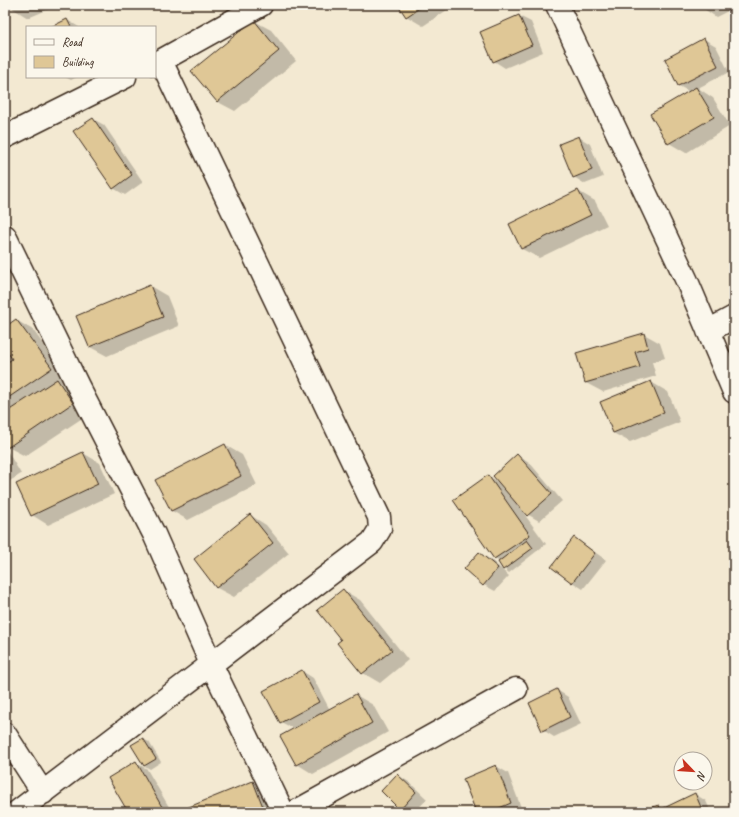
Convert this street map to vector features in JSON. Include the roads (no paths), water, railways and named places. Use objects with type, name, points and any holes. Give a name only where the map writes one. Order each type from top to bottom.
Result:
[{"type":"street","points":[[23,810],[43,793],[212,666],[372,542],[380,529],[380,521],[158,62],[261,5]]},
{"type":"street","points":[[557,5],[687,281],[734,392]]},
{"type":"street","points":[[5,137],[123,78]]},
{"type":"street","points":[[5,236],[78,386],[154,534],[212,666],[283,812]]},
{"type":"street","points":[[708,332],[734,317]]},
{"type":"street","points":[[295,812],[516,689]]},
{"type":"street","points":[[5,734],[43,793]]}]
